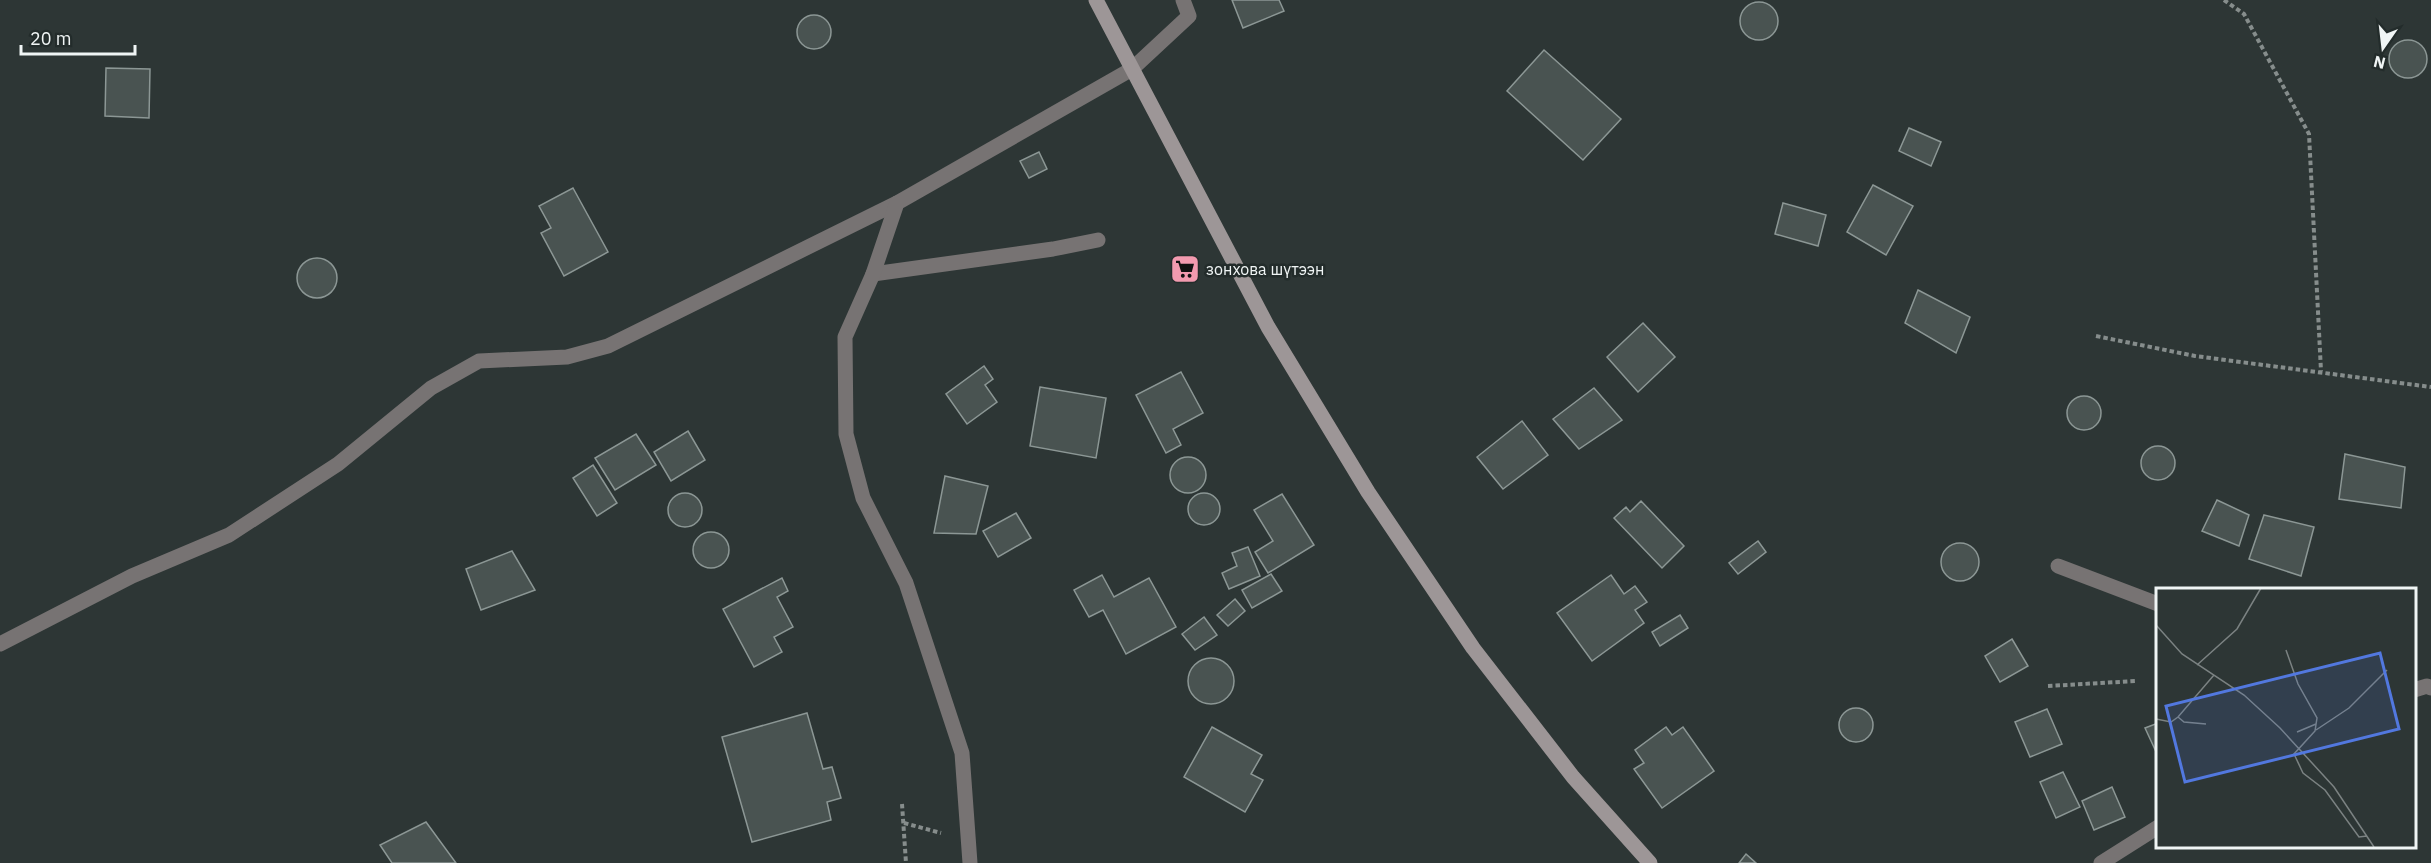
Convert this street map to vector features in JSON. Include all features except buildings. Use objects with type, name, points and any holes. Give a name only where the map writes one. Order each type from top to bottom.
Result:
[{"type":"main road","points":[[1096,0],[1268,327],[1368,492],[1473,648],[1573,777],[1650,863]]},
{"type":"street","points":[[0,644],[132,576],[229,535],[338,464],[430,388],[479,361],[567,357],[608,346],[897,203],[1132,69],[1189,16],[1183,0]]},
{"type":"street","points":[[897,203],[873,274],[845,337],[846,434],[863,498],[906,583],[962,753],[970,863]]},
{"type":"street","points":[[873,274],[1053,249],[1098,240]]},
{"type":"street","points":[[2058,566],[2156,603]]},
{"type":"street","points":[[2416,690],[2427,686],[2431,688]]},
{"type":"street","points":[[2101,863],[2156,828]]},
{"type":"path","points":[[2224,0],[2244,14],[2309,134],[2321,371]]},
{"type":"path","points":[[2096,336],[2195,356],[2431,387]]},
{"type":"path","points":[[2048,686],[2136,681]]},
{"type":"path","points":[[902,804],[906,863]]},
{"type":"path","points":[[904,823],[945,834]]},
{"type":"place","name":"зонхова шүтээн","points":[[1185,269]]}]
